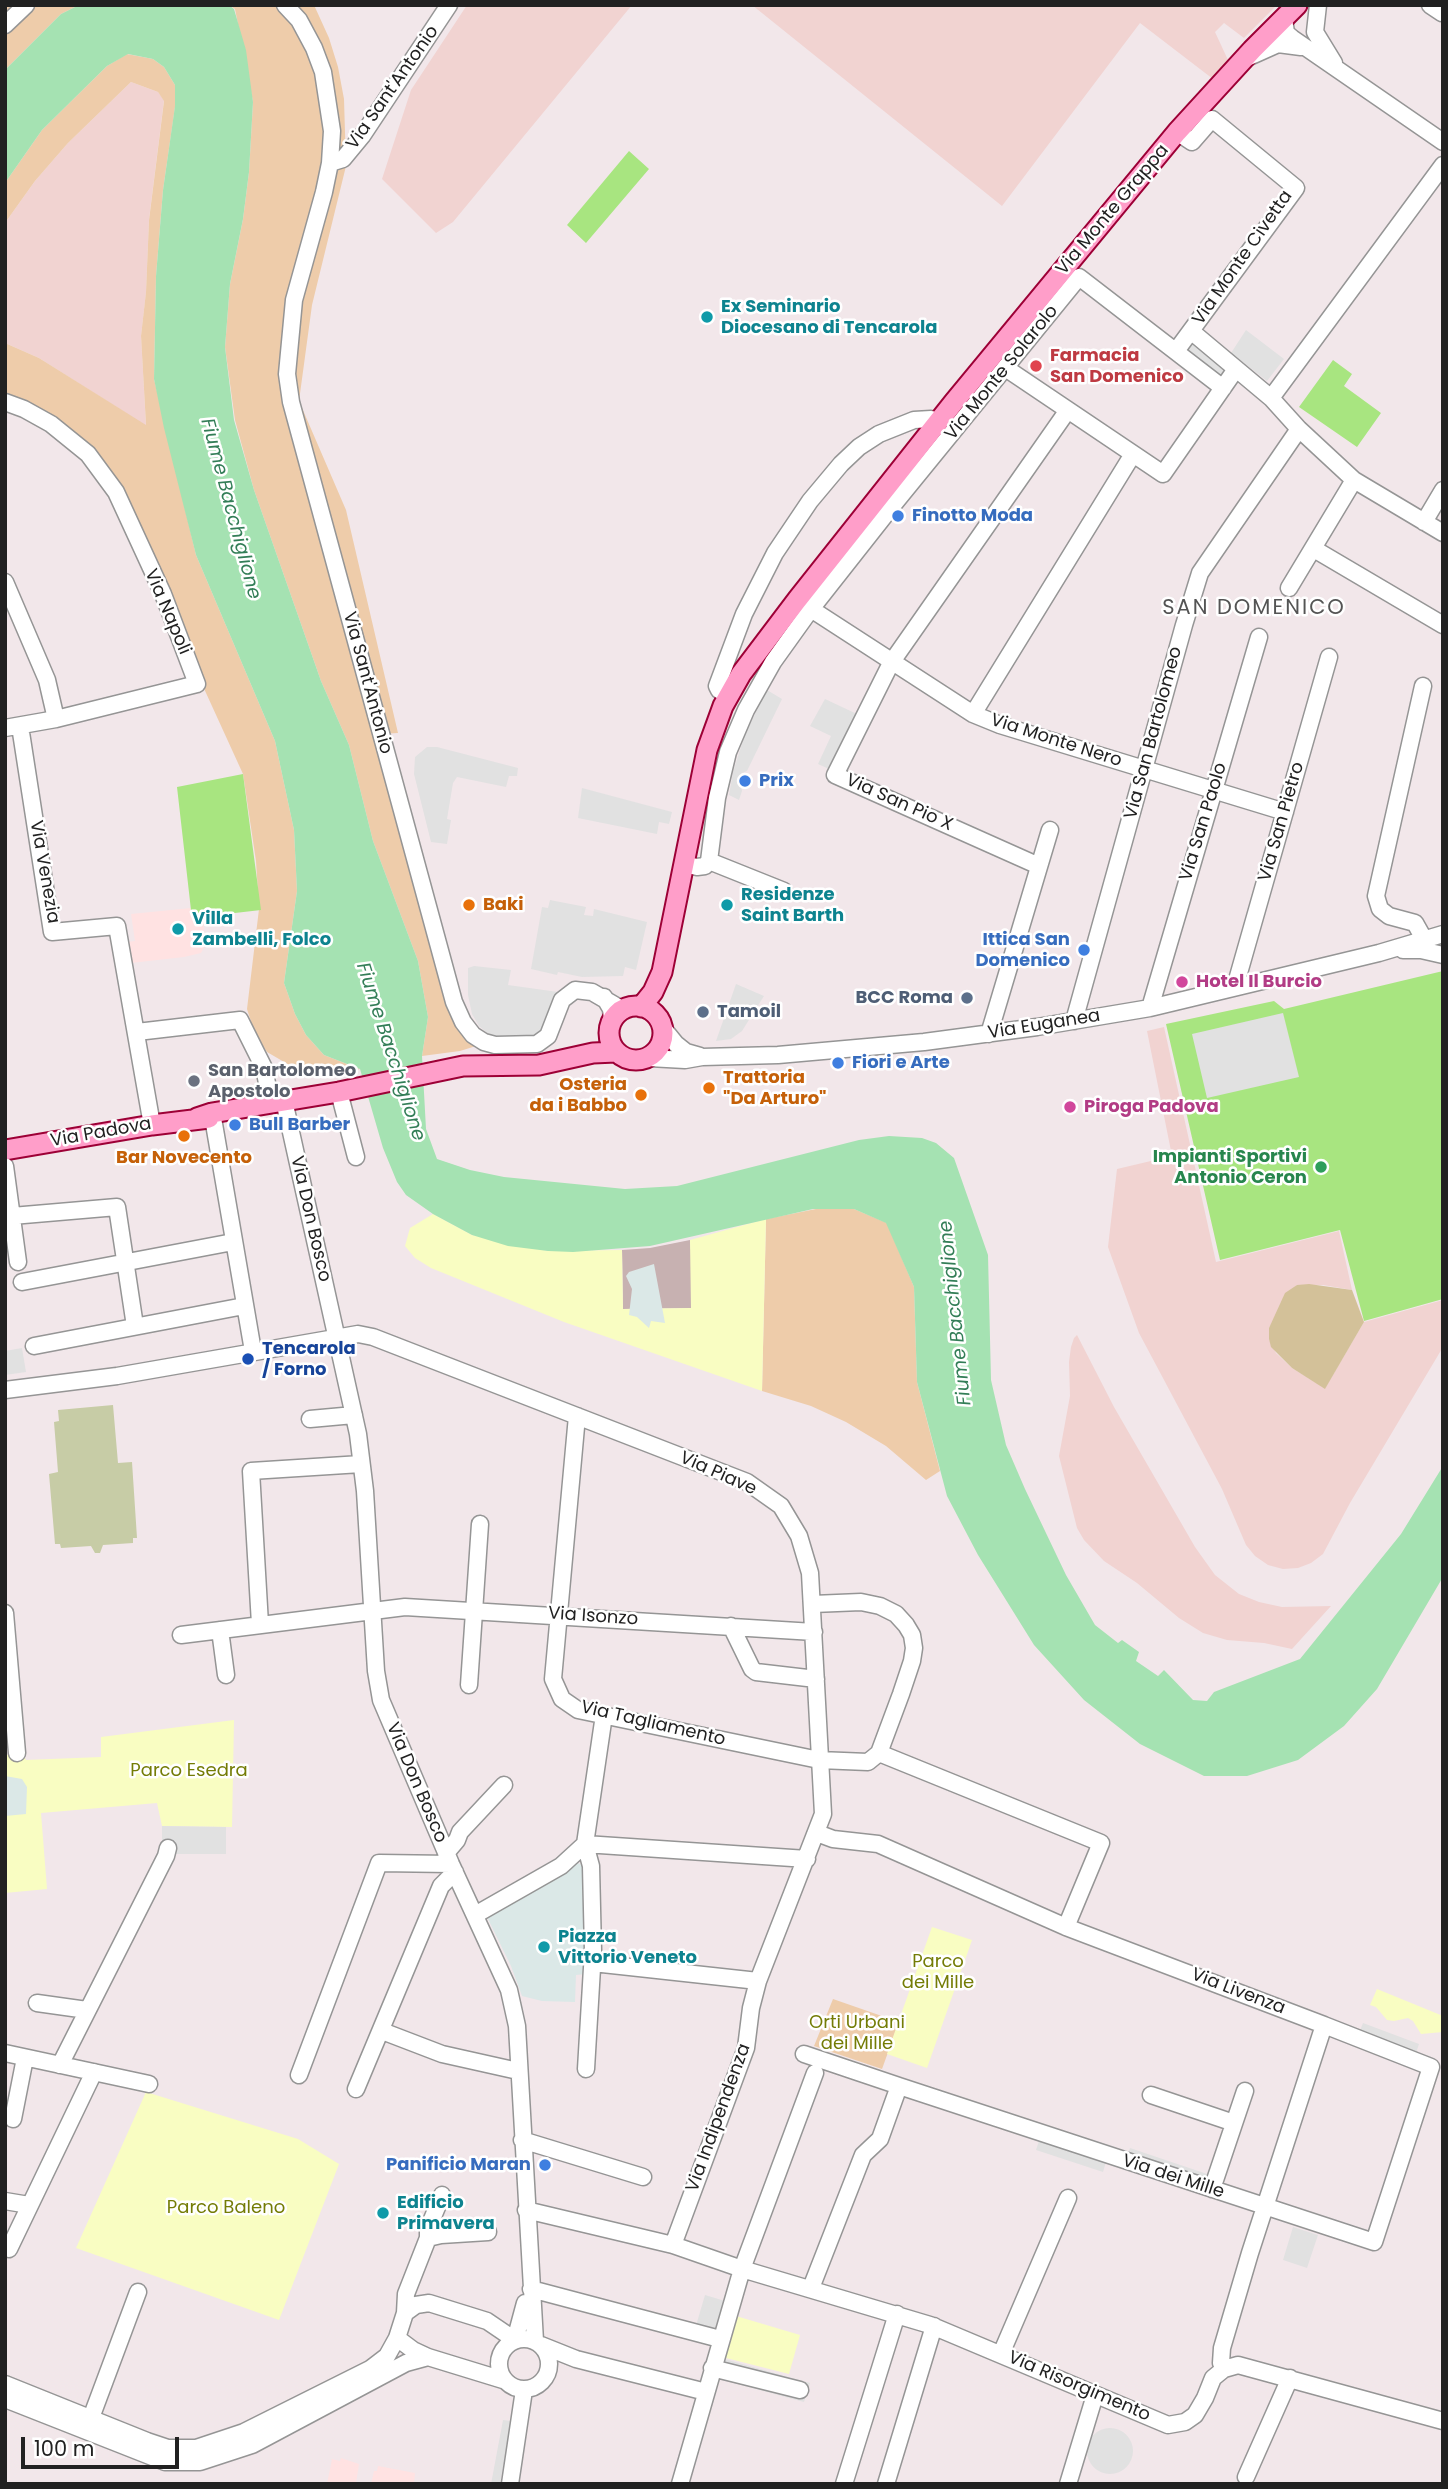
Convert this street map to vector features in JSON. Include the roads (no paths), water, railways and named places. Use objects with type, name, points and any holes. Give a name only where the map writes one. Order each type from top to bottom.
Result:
[{"type":"main road","name":"Via Monte Grappa","points":[[621,1016],[653,992],[662,972],[707,750],[728,695],[756,653],[870,521],[937,424],[962,408],[1177,132],[1290,12]]},
{"type":"main road","name":"Via Monte Grappa","points":[[662,972],[662,1025]]},
{"type":"main road","points":[[616,1052],[610,1040],[621,1016],[653,1012],[662,1025],[661,1045],[649,1058]]},
{"type":"main road","name":"Via Euganea","points":[[573,1056],[621,1016]]},
{"type":"main road","name":"Via Euganea","points":[[339,1092],[463,1066],[539,1065],[573,1056],[616,1052],[628,1059],[649,1058]]},
{"type":"main road","name":"Via Padova","points":[[5,1150],[205,1118],[212,1113],[339,1092]]},
{"type":"street","points":[[5,25],[26,5]]},
{"type":"street","name":"Via Sant'Antonio","points":[[285,5],[299,19],[323,72],[332,131],[330,163],[294,300],[288,374],[291,402],[447,980],[463,1023],[473,1035],[495,1045],[537,1044],[548,1036],[562,1000],[568,994],[583,990],[604,997],[621,1016]]},
{"type":"street","name":"Via Sant'Antonio","points":[[330,163],[343,159],[362,136],[449,5]]},
{"type":"street","points":[[1315,32],[1318,5]]},
{"type":"street","points":[[1337,68],[1315,32],[1290,12],[1286,33],[1443,142]]},
{"type":"street","points":[[1241,62],[1278,44],[1305,48]]},
{"type":"street","name":"Via Monte Civetta","points":[[1176,351],[1296,188],[1212,119],[1192,142],[1177,132]]},
{"type":"street","points":[[1271,398],[1443,165]]},
{"type":"street","name":"Via Monte Solarolo","points":[[811,609],[870,521],[962,408],[1007,369],[1079,277],[1223,388]]},
{"type":"street","points":[[1191,331],[1271,398],[1299,429],[1354,480],[1443,533]]},
{"type":"street","points":[[1007,369],[1163,474],[1236,369]]},
{"type":"street","name":"Via Napoli","points":[[5,402],[51,424],[88,454],[116,492],[163,594],[197,684],[13,727]]},
{"type":"street","points":[[891,663],[1068,410]]},
{"type":"street","name":"Via Monte Grappa","points":[[728,695],[717,686],[744,614],[775,553],[810,501],[841,464],[878,434],[914,420],[931,419],[937,424]]},
{"type":"street","name":"Via San Bartolomeo","points":[[1074,1021],[1200,573],[1299,429]]},
{"type":"street","points":[[973,714],[1133,454]]},
{"type":"street","points":[[1289,588],[1354,480]]},
{"type":"street","points":[[1423,522],[1443,490]]},
{"type":"street","points":[[1314,549],[1443,625]]},
{"type":"street","points":[[5,582],[47,680],[56,719]]},
{"type":"street","points":[[683,864],[705,866],[710,854],[728,752],[767,671],[811,609]]},
{"type":"street","name":"Via Monte Nero","points":[[811,609],[973,714],[1000,725],[1285,812]]},
{"type":"street","name":"Via San Paolo","points":[[1150,1007],[1259,637]]},
{"type":"street","name":"Via San Pietro","points":[[1236,987],[1329,657]]},
{"type":"street","name":"Via San Pio X","points":[[891,663],[835,775],[1039,866]]},
{"type":"street","points":[[1423,686],[1376,896],[1380,909],[1389,916],[1415,923],[1424,939]]},
{"type":"street","name":"Via Venezia","points":[[13,727],[52,932],[117,926],[152,1125]]},
{"type":"street","points":[[989,1034],[1049,830]]},
{"type":"street","points":[[687,843],[784,891]]},
{"type":"street","name":"Via Euganea","points":[[649,1058],[685,1060],[778,1055],[989,1034],[1074,1021],[1236,987],[1379,953],[1443,934]]},
{"type":"street","name":"Via Euganea","points":[[1379,953],[1414,950],[1443,955]]},
{"type":"street","points":[[137,1032],[240,1020],[264,1068],[268,1088],[276,1103]]},
{"type":"street","points":[[662,1025],[676,1044],[687,1052],[702,1057]]},
{"type":"street","points":[[339,1092],[356,1157]]},
{"type":"street","name":"Via Don Bosco","points":[[276,1103],[337,1337],[354,1415],[365,1491],[381,1700],[509,1990],[517,2026],[529,2292],[538,2343],[548,2356],[549,2369]]},
{"type":"street","points":[[205,1118],[233,1242],[253,1351]]},
{"type":"street","points":[[5,1166],[18,1262]]},
{"type":"street","points":[[12,1216],[117,1207],[131,1285],[135,1326]]},
{"type":"street","points":[[22,1282],[233,1242]]},
{"type":"street","points":[[34,1346],[244,1306]]},
{"type":"street","name":"Via Piave","points":[[5,1390],[117,1376],[358,1334],[373,1337],[747,1482],[781,1506],[799,1536],[810,1573],[823,1814],[817,1833]]},
{"type":"street","points":[[310,1419],[354,1415]]},
{"type":"street","name":"Via Tagliamento","points":[[577,1416],[553,1679],[562,1699],[579,1710],[819,1760],[868,1762],[879,1753]]},
{"type":"street","points":[[260,1624],[251,1471],[361,1464]]},
{"type":"street","points":[[469,1685],[480,1524]]},
{"type":"street","points":[[813,1604],[861,1602],[880,1606],[896,1615],[912,1635],[912,1661],[879,1753],[1101,1843],[1066,1927]]},
{"type":"street","name":"Via Isonzo","points":[[181,1635],[372,1609],[405,1607],[814,1632]]},
{"type":"street","points":[[5,1613],[17,1753]]},
{"type":"street","points":[[731,1626],[752,1669],[757,1672],[816,1679]]},
{"type":"street","points":[[220,1630],[226,1675]]},
{"type":"street","points":[[586,2069],[593,1963],[592,1867],[585,1844],[604,1715]]},
{"type":"street","points":[[356,2089],[451,1863],[452,1847],[460,1832],[504,1785]]},
{"type":"street","points":[[438,1833],[445,1830],[460,1832]]},
{"type":"street","name":"Via Livenza","points":[[817,1833],[833,1839],[878,1844],[1066,1927],[1324,2025]]},
{"type":"street","name":"Via Indipendenza","points":[[673,2245],[746,2048],[751,2008],[758,1981],[817,1833]]},
{"type":"street","points":[[475,1915],[561,1866],[585,1844],[807,1859]]},
{"type":"street","points":[[60,2065],[168,1848]]},
{"type":"street","points":[[299,2075],[379,1863],[451,1863]]},
{"type":"street","points":[[593,1963],[758,1981]]},
{"type":"street","points":[[37,2003],[87,2010]]},
{"type":"street","points":[[1324,2025],[1265,2206],[1222,2348],[1221,2363],[1224,2369],[1238,2365],[1443,2421]]},
{"type":"street","name":"Via dei Mille","points":[[804,2054],[1374,2242],[1431,2067],[1324,2025]]},
{"type":"street","points":[[382,2031],[442,2054],[518,2071]]},
{"type":"street","points":[[5,2053],[149,2084]]},
{"type":"street","points":[[13,2119],[25,2058]]},
{"type":"street","points":[[9,2249],[94,2073]]},
{"type":"street","points":[[680,2484],[742,2269],[815,2073]]},
{"type":"street","points":[[811,2288],[863,2155],[880,2139],[899,2086]]},
{"type":"street","points":[[1212,2189],[1245,2091]]},
{"type":"street","points":[[1151,2095],[1234,2123]]},
{"type":"street","points":[[522,2140],[643,2177]]},
{"type":"street","points":[[5,2399],[168,2448],[196,2448],[244,2432],[370,2369],[387,2356],[397,2338],[405,2313],[406,2294],[420,2263],[428,2238],[428,2228],[442,2195]]},
{"type":"street","points":[[1001,2354],[1068,2198]]},
{"type":"street","points":[[5,2201],[29,2206]]},
{"type":"street","name":"Via Risorgimento","points":[[526,2210],[673,2245],[742,2269],[934,2326],[1168,2425],[1185,2423],[1195,2416],[1213,2378],[1224,2369]]},
{"type":"street","points":[[428,2238],[488,2232]]},
{"type":"street","points":[[420,2263],[422,2289],[429,2303]]},
{"type":"street","points":[[88,2425],[138,2292]]},
{"type":"street","points":[[405,2313],[416,2305],[429,2303],[498,2321],[513,2317],[529,2292],[720,2339]]},
{"type":"street","name":"Via Don Bosco","points":[[503,2380],[498,2365],[499,2357],[515,2340],[529,2292]]},
{"type":"street","points":[[844,2484],[897,2314]]},
{"type":"street","points":[[487,2320],[515,2340],[525,2339],[576,2359],[706,2392]]},
{"type":"street","points":[[886,2484],[934,2326]]},
{"type":"street","points":[[397,2338],[428,2357],[503,2380],[510,2386],[524,2390],[542,2383],[549,2369],[562,2360],[576,2359]]},
{"type":"street","points":[[5,2384],[164,2462],[200,2462],[252,2445],[406,2363],[428,2357]]},
{"type":"street","points":[[712,2368],[800,2390]]},
{"type":"street","points":[[1246,2477],[1290,2378]]},
{"type":"street","points":[[510,2484],[524,2390]]},
{"type":"street","points":[[1068,2484],[1095,2395]]},
{"type":"water","name":"Fiume Bacchiglione","points":[[79,5],[229,5],[234,9],[246,50],[253,102],[249,172],[230,284],[225,347],[234,420],[254,490],[321,681],[349,745],[373,841],[418,961],[428,1017],[422,1056],[426,1129],[437,1159],[504,1177],[625,1189],[677,1186],[859,1140],[889,1136],[922,1138],[936,1143],[954,1158],[988,1255],[991,1380],[1006,1445],[1025,1489],[1066,1575],[1095,1625],[1118,1643],[1122,1640],[1139,1652],[1136,1661],[1158,1676],[1164,1670],[1193,1700],[1207,1701],[1214,1692],[1300,1659],[1401,1534],[1443,1466],[1443,1577],[1377,1689],[1344,1726],[1298,1760],[1247,1776],[1204,1776],[1140,1744],[1084,1700],[1034,1645],[978,1555],[947,1496],[917,1382],[914,1287],[886,1223],[854,1209],[813,1209],[650,1246],[573,1252],[548,1251],[508,1246],[472,1235],[433,1214],[406,1195],[397,1182],[383,1148],[360,1069],[324,1055],[306,1035],[284,983],[297,891],[294,830],[275,741],[196,555],[164,428],[154,379],[156,276],[175,85],[164,67],[153,59],[128,54],[107,66],[42,130],[5,183],[5,70],[61,14]]},
{"type":"place","name":"Ex Seminario Diocesano di Tencarola","points":[[707,317]]},
{"type":"place","name":"Farmacia San Domenico","points":[[1036,366]]},
{"type":"place","name":"Finotto Moda","points":[[898,516]]},
{"type":"place","name":"Prix","points":[[745,781]]},
{"type":"place","name":"Baki","points":[[469,905]]},
{"type":"place","name":"Residenze Saint Barth","points":[[727,905]]},
{"type":"place","name":"Villa Zambelli, Folco","points":[[178,929]]},
{"type":"place","name":"Ittica San Domenico","points":[[1084,950]]},
{"type":"place","name":"Hotel Il Burcio","points":[[1182,982]]},
{"type":"place","name":"BCC Roma","points":[[967,998]]},
{"type":"place","name":"Tamoil","points":[[703,1012]]},
{"type":"place","name":"Fiori e Arte","points":[[838,1063]]},
{"type":"place","name":"San Bartolomeo Apostolo","points":[[194,1081]]},
{"type":"place","name":"Trattoria \"Da Arturo\"","points":[[709,1088]]},
{"type":"place","name":"Osteria da i Babbo","points":[[641,1095]]},
{"type":"place","name":"Piroga Padova","points":[[1070,1107]]},
{"type":"place","name":"Bull Barber","points":[[235,1125]]},
{"type":"place","name":"Bar Novecento","points":[[184,1136]]},
{"type":"place","name":"Impianti Sportivi Antonio Ceron","points":[[1321,1167]]},
{"type":"place","name":"Tencarola / Forno","points":[[248,1359]]},
{"type":"place","name":"Piazza Vittorio Veneto","points":[[544,1947]]},
{"type":"place","name":"Panificio Maran","points":[[545,2165]]},
{"type":"place","name":"Edificio Primavera","points":[[383,2213]]},
{"type":"district","name":"SAN DOMENICO","points":[[1254,609]]},
{"type":"park label","name":"Parco Esedra","points":[[189,1771]]},
{"type":"park label","name":"Parco dei Mille","points":[[938,1972]]},
{"type":"park label","name":"Orti Urbani dei Mille","points":[[857,2033]]},
{"type":"park label","name":"Parco Baleno","points":[[226,2208]]}]
